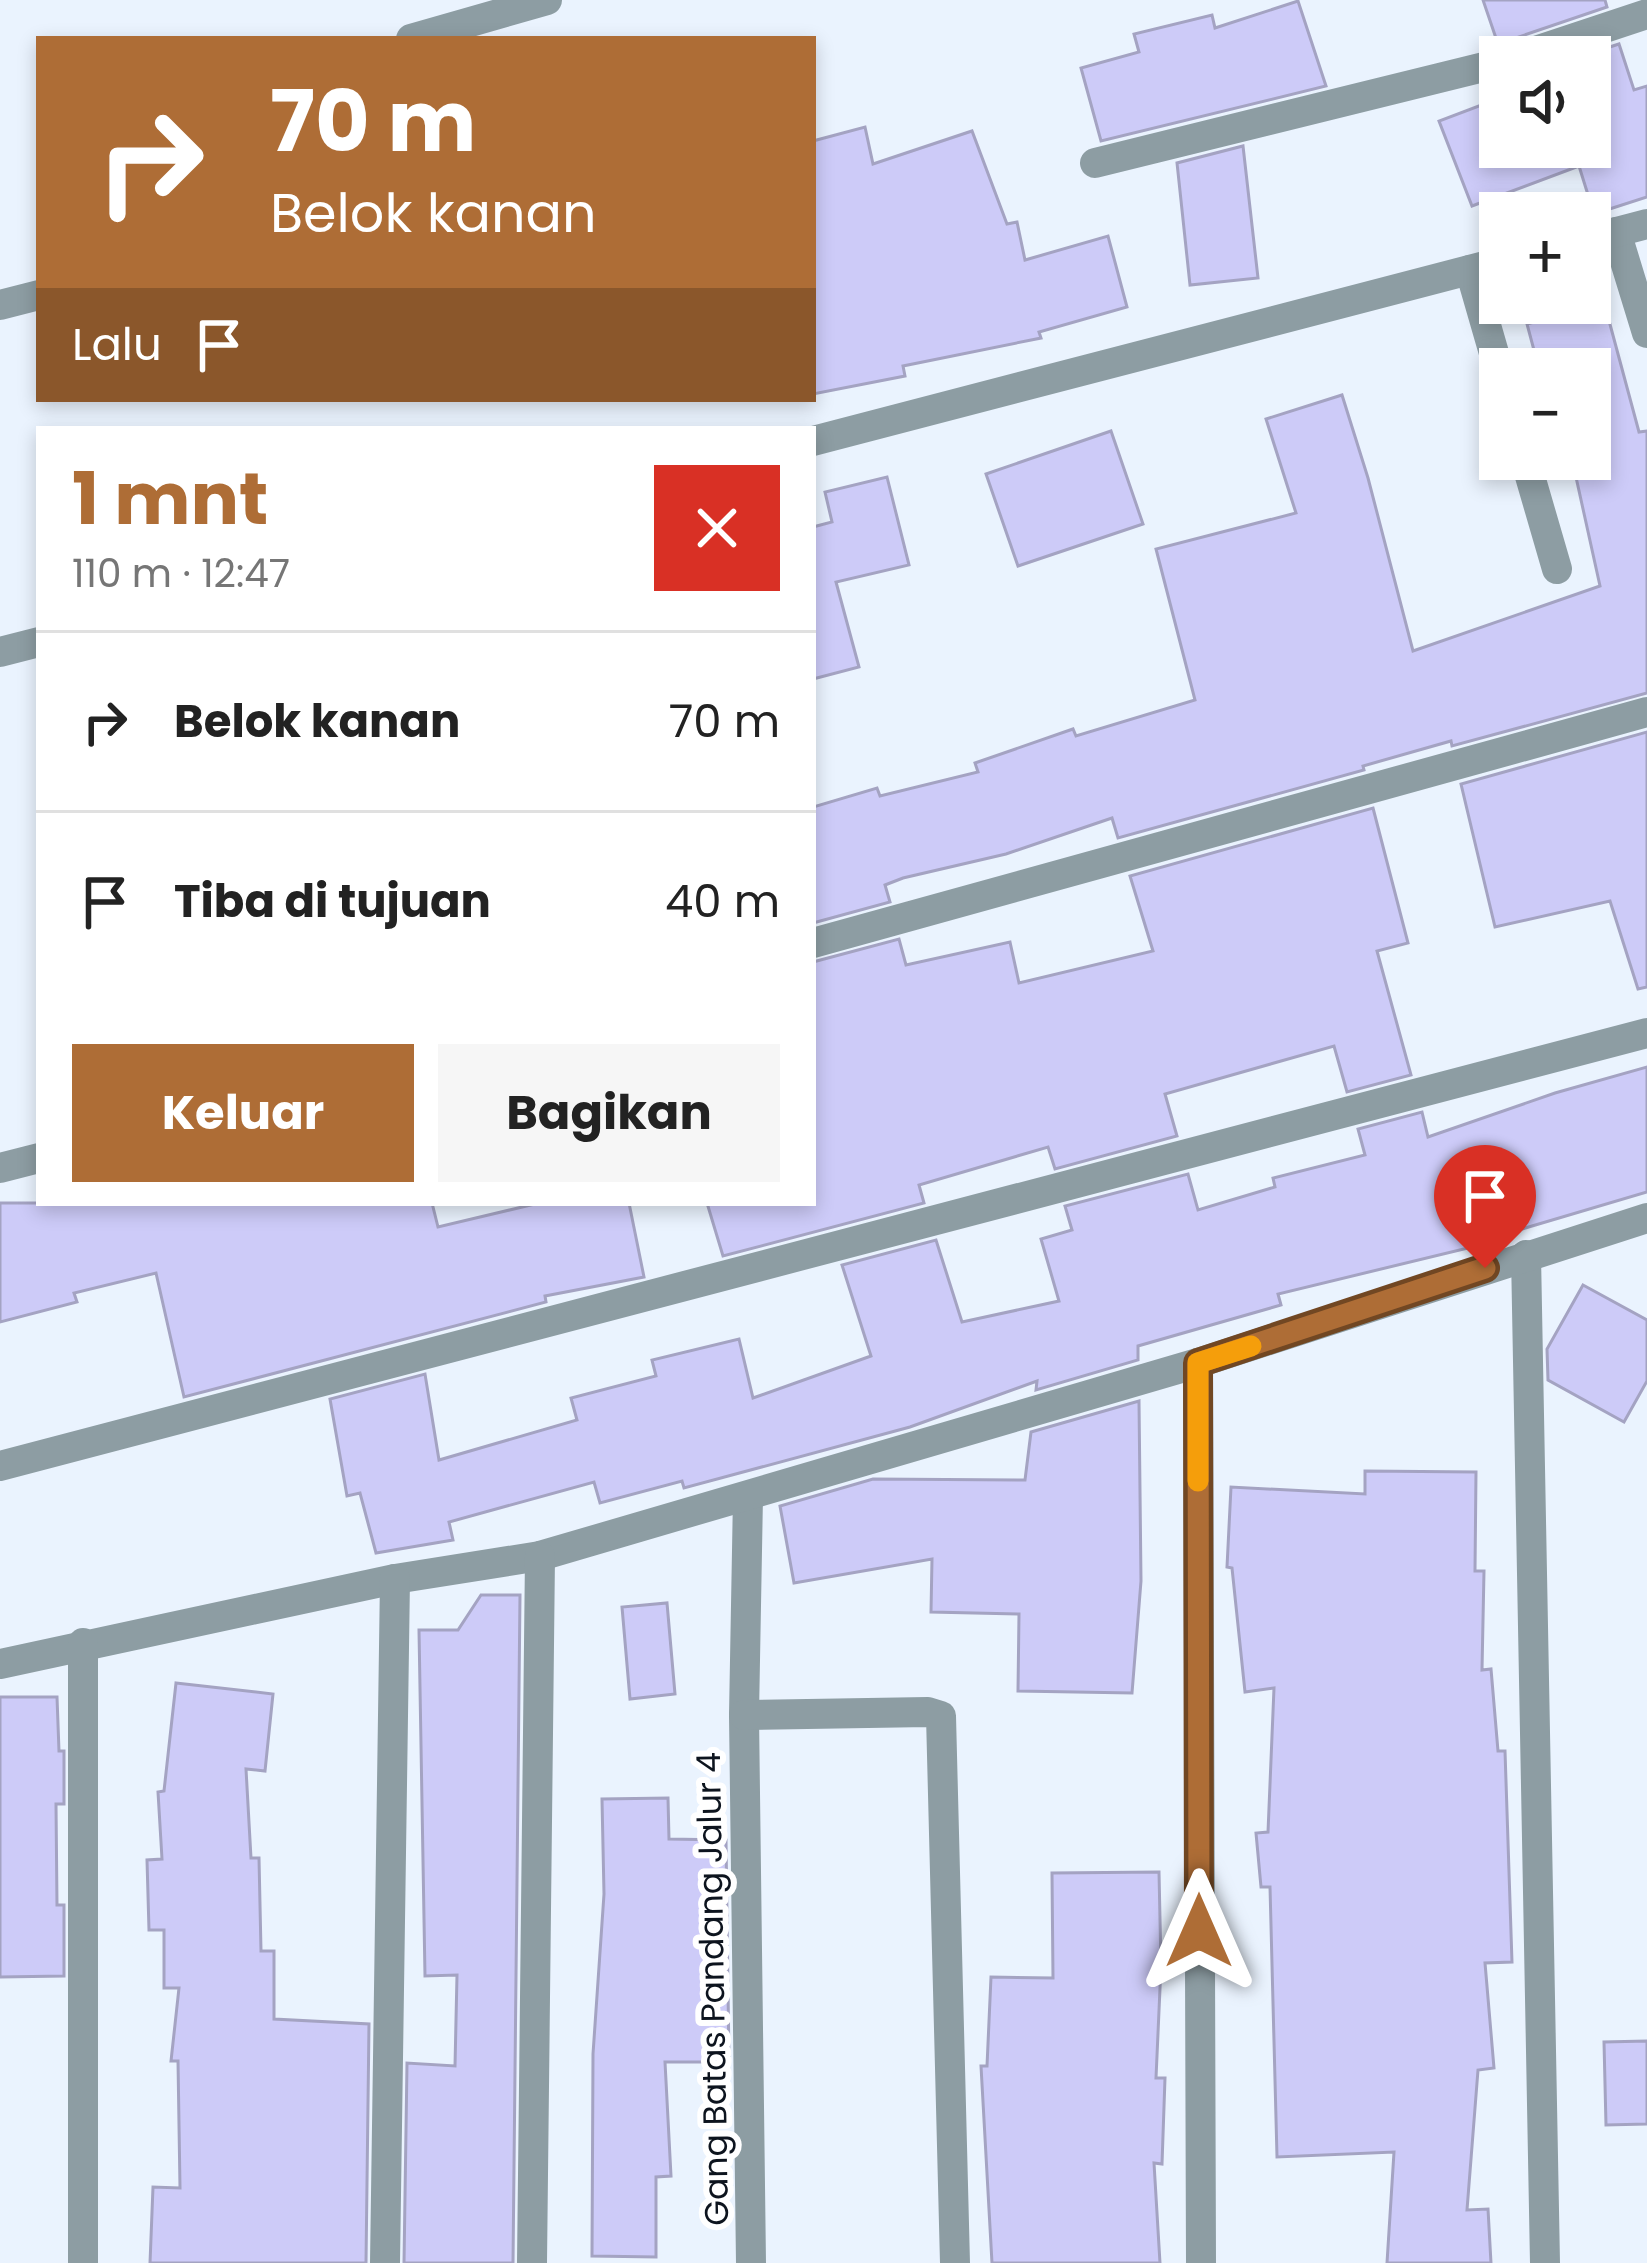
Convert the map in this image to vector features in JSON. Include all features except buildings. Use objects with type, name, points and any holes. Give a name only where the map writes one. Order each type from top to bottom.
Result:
[{"type":"street","points":[[421,36],[547,0]]},
{"type":"street","points":[[1580,36],[1647,14]]},
{"type":"street","points":[[1095,163],[1479,68]]},
{"type":"street","points":[[1611,234],[1647,224]]},
{"type":"street","points":[[1611,254],[1647,333]]},
{"type":"street","points":[[816,440],[1479,268]]},
{"type":"street","points":[[0,305],[36,296]]},
{"type":"street","points":[[1531,480],[1556,569]]},
{"type":"street","points":[[0,652],[36,643]]},
{"type":"street","points":[[816,942],[1647,712]]},
{"type":"street","points":[[0,1466],[1647,1033]]},
{"type":"street","points":[[0,1168],[36,1159]]},
{"type":"street","points":[[0,1664],[394,1579],[540,1556],[1198,1363],[1647,1218]]},
{"type":"street","points":[[1526,1255],[1545,2263]]},
{"type":"street","points":[[1198,1363],[1201,2263]]},
{"type":"street","name":"Gang Batas Pandang Jalur 4","points":[[748,1496],[744,1715],[752,2263]]},
{"type":"street","points":[[532,2263],[540,1556]]},
{"type":"street","points":[[386,2263],[394,1579]]},
{"type":"street","points":[[82,2263],[83,1643]]},
{"type":"street","points":[[744,1715],[928,1712],[941,1716],[956,2263]]},
{"type":"slow traffic","points":[[1198,1481],[1198,1363],[1251,1346]]},
{"type":"route","points":[[1199,1931],[1198,1363],[1485,1268]]}]
